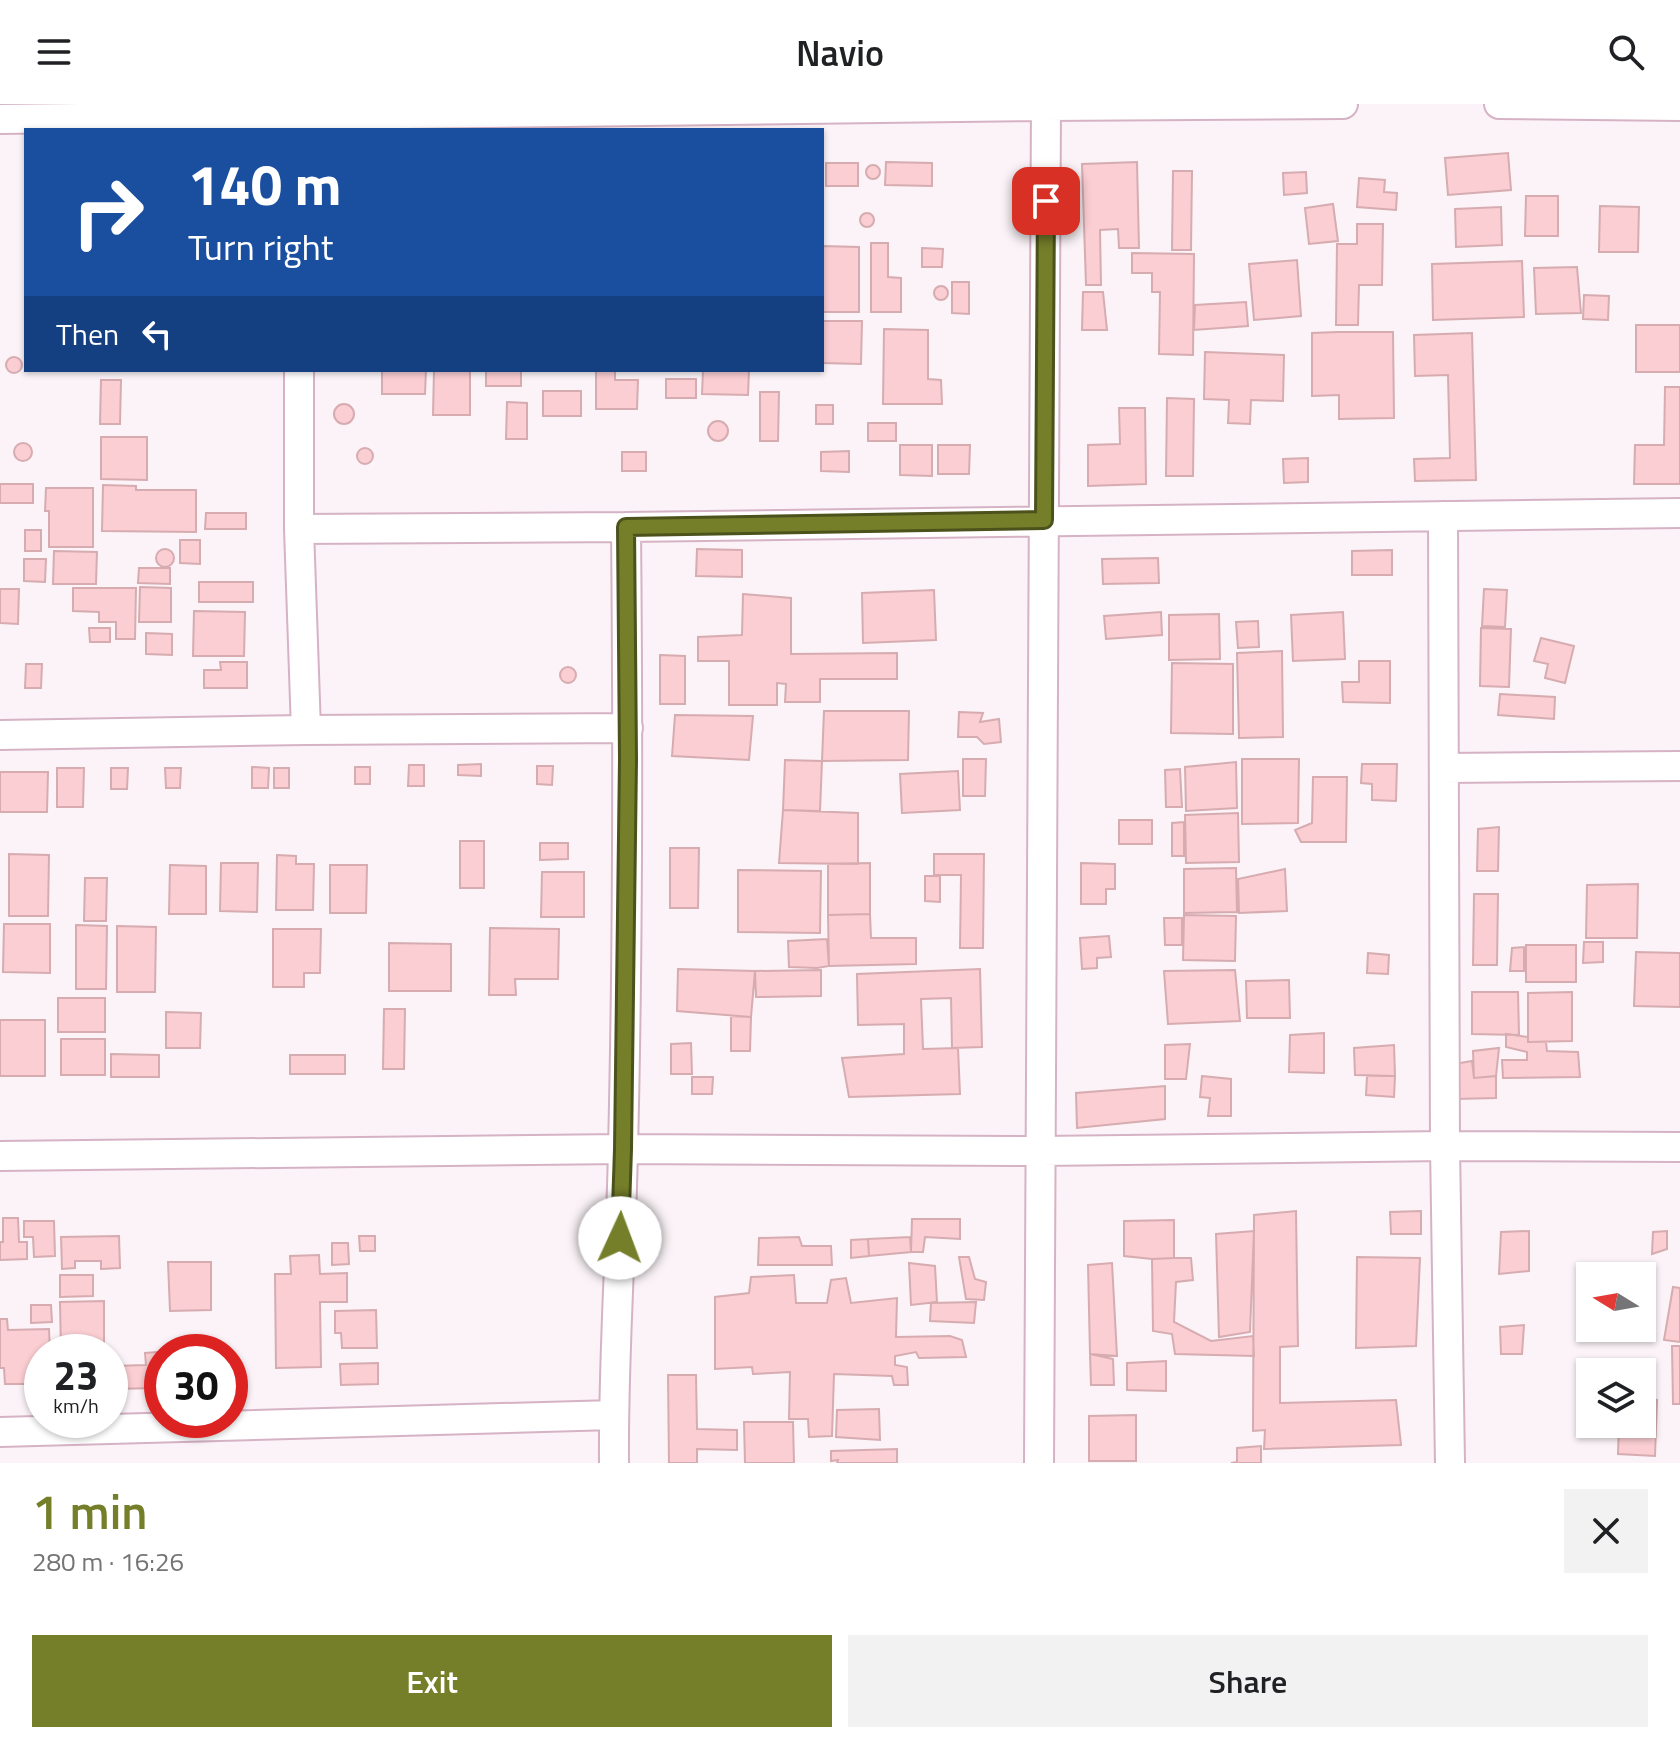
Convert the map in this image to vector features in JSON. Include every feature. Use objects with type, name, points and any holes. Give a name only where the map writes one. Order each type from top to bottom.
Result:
[{"type":"street","points":[[0,119],[630,108],[1343,104]]},
{"type":"street","points":[[1499,104],[1680,106]]},
{"type":"street","points":[[1039,1463],[1046,105]]},
{"type":"street","points":[[299,372],[299,529],[306,730]]},
{"type":"street","points":[[299,529],[1680,513]]},
{"type":"street","points":[[1443,516],[1445,1146],[1450,1463]]},
{"type":"street","points":[[614,1463],[623,1149],[628,728],[626,527]]},
{"type":"street","points":[[0,735],[628,728]]},
{"type":"street","points":[[1445,768],[1680,766]]},
{"type":"street","points":[[0,1156],[623,1149],[1041,1151],[1445,1146],[1680,1147]]},
{"type":"street","points":[[0,1432],[614,1415]]},
{"type":"building","points":[[1508,153],[1511,190],[1448,195],[1445,158]]},
{"type":"building","points":[[886,162],[932,163],[932,186],[885,185]]},
{"type":"building","points":[[1137,162],[1139,248],[1119,248],[1118,229],[1100,230],[1101,285],[1086,285],[1082,164]]},
{"type":"building","points":[[826,163],[858,163],[858,186],[826,186]]},
{"type":"building","points":[[873,165],[880,172],[873,179],[866,172]]},
{"type":"building","points":[[1173,171],[1192,171],[1191,250],[1172,250]]},
{"type":"building","points":[[1306,172],[1307,193],[1284,195],[1283,173]]},
{"type":"building","points":[[1359,178],[1385,180],[1384,192],[1397,193],[1396,210],[1357,207]]},
{"type":"building","points":[[1526,196],[1558,196],[1558,236],[1525,236]]},
{"type":"building","points":[[1333,204],[1338,241],[1309,244],[1305,208]]},
{"type":"building","points":[[1600,206],[1639,207],[1638,252],[1599,252]]},
{"type":"building","points":[[1501,207],[1502,245],[1456,247],[1455,209]]},
{"type":"building","points":[[867,213],[874,220],[867,227],[860,220]]},
{"type":"building","points":[[1357,224],[1383,224],[1382,285],[1359,285],[1358,325],[1336,325],[1337,244],[1357,244]]},
{"type":"building","points":[[871,243],[888,243],[888,277],[901,278],[901,312],[871,312]]},
{"type":"building","points":[[824,246],[859,247],[859,312],[824,312]]},
{"type":"building","points":[[922,248],[943,249],[942,267],[922,267]]},
{"type":"building","points":[[1132,253],[1194,254],[1193,355],[1159,354],[1160,292],[1152,292],[1152,273],[1132,273]]},
{"type":"building","points":[[1297,260],[1301,316],[1254,320],[1249,264]]},
{"type":"building","points":[[1522,261],[1524,317],[1433,320],[1432,264]]},
{"type":"building","points":[[1577,267],[1581,313],[1536,314],[1534,268]]},
{"type":"building","points":[[952,282],[969,282],[969,314],[952,313]]},
{"type":"building","points":[[941,286],[948,293],[941,300],[934,293]]},
{"type":"building","points":[[1083,292],[1103,292],[1107,330],[1082,330]]},
{"type":"building","points":[[1584,295],[1609,296],[1608,320],[1583,319]]},
{"type":"building","points":[[1246,302],[1248,326],[1194,330],[1195,305]]},
{"type":"building","points":[[824,321],[862,321],[861,364],[824,363]]},
{"type":"building","points":[[1636,325],[1680,325],[1680,372],[1636,372]]},
{"type":"building","points":[[884,329],[928,330],[928,379],[941,380],[942,404],[883,404]]},
{"type":"building","points":[[1393,332],[1394,418],[1339,419],[1339,395],[1312,396],[1312,333]]},
{"type":"building","points":[[1472,333],[1476,480],[1415,481],[1414,459],[1450,458],[1448,375],[1415,376],[1414,335]]},
{"type":"building","points":[[1205,352],[1284,355],[1283,401],[1251,400],[1250,424],[1228,423],[1229,400],[1204,399]]},
{"type":"building","points":[[14,357],[22,365],[14,373],[6,365]]},
{"type":"building","points":[[382,372],[426,372],[425,394],[382,394]]},
{"type":"building","points":[[434,372],[470,372],[470,415],[433,415]]},
{"type":"building","points":[[486,372],[521,372],[521,386],[486,386]]},
{"type":"building","points":[[596,372],[615,372],[615,380],[638,380],[637,409],[596,409]]},
{"type":"building","points":[[703,372],[749,372],[748,395],[702,394]]},
{"type":"building","points":[[666,379],[696,379],[696,398],[666,398]]},
{"type":"building","points":[[101,380],[121,380],[120,424],[100,424]]},
{"type":"building","points":[[1665,387],[1680,387],[1680,484],[1634,484],[1635,445],[1664,445]]},
{"type":"building","points":[[543,391],[581,391],[581,416],[543,416]]},
{"type":"building","points":[[760,392],[779,392],[778,441],[760,441]]},
{"type":"building","points":[[1167,398],[1194,399],[1193,476],[1166,476]]},
{"type":"building","points":[[507,402],[527,403],[527,439],[506,439]]},
{"type":"building","points":[[344,404],[351,407],[354,414],[351,421],[344,424],[337,421],[334,414],[337,407]]},
{"type":"building","points":[[816,405],[833,405],[833,424],[816,424]]},
{"type":"building","points":[[1119,408],[1145,408],[1146,484],[1088,486],[1088,445],[1120,444]]},
{"type":"building","points":[[714,421],[722,421],[728,431],[722,441],[714,441],[708,435],[708,427]]},
{"type":"building","points":[[868,423],[896,423],[896,441],[868,441]]},
{"type":"building","points":[[101,437],[147,437],[147,480],[101,479]]},
{"type":"building","points":[[23,443],[32,452],[23,461],[14,452]]},
{"type":"building","points":[[900,445],[932,445],[932,476],[900,475]]},
{"type":"building","points":[[938,445],[970,445],[969,474],[938,474]]},
{"type":"building","points":[[362,448],[368,448],[373,456],[371,462],[362,464],[357,459],[357,453]]},
{"type":"building","points":[[849,451],[849,472],[821,471],[821,452]]},
{"type":"building","points":[[622,452],[646,452],[646,471],[622,471]]},
{"type":"building","points":[[1308,458],[1308,482],[1284,483],[1283,459]]},
{"type":"building","points":[[0,484],[33,484],[33,503],[0,503]]},
{"type":"building","points":[[103,485],[136,486],[136,490],[196,490],[196,532],[102,531]]},
{"type":"building","points":[[46,488],[93,488],[93,547],[49,547]]},
{"type":"building","points":[[206,513],[246,513],[246,529],[205,529]]},
{"type":"building","points":[[25,530],[41,530],[41,551],[25,551]]},
{"type":"building","points":[[180,540],[200,540],[200,564],[180,563]]},
{"type":"building","points":[[165,549],[174,558],[165,567],[156,558]]},
{"type":"building","points":[[697,549],[742,550],[742,577],[696,576]]},
{"type":"building","points":[[1392,550],[1392,575],[1352,575],[1352,551]]},
{"type":"building","points":[[54,551],[97,552],[96,584],[53,584]]},
{"type":"building","points":[[1158,558],[1159,583],[1103,584],[1102,559]]},
{"type":"building","points":[[24,559],[46,559],[45,582],[24,581]]},
{"type":"building","points":[[139,568],[170,568],[170,584],[138,583]]},
{"type":"building","points":[[199,582],[253,582],[253,602],[199,602]]},
{"type":"building","points":[[140,587],[171,588],[171,622],[139,622]]},
{"type":"building","points":[[73,588],[136,588],[135,639],[116,639],[116,622],[99,622],[99,612],[73,611]]},
{"type":"building","points":[[0,589],[19,589],[18,624],[0,623]]},
{"type":"building","points":[[1484,589],[1507,590],[1505,627],[1482,626]]},
{"type":"building","points":[[934,590],[936,640],[863,643],[862,593]]},
{"type":"building","points":[[743,594],[791,598],[791,654],[897,653],[897,679],[820,679],[820,702],[785,702],[786,684],[777,683],[777,705],[729,705],[729,661],[698,661],[698,637],[742,635]]},
{"type":"building","points":[[194,611],[245,612],[244,656],[193,656]]},
{"type":"building","points":[[1161,612],[1162,635],[1106,639],[1104,616]]},
{"type":"building","points":[[1343,612],[1345,659],[1293,661],[1291,615]]},
{"type":"building","points":[[1219,614],[1220,659],[1169,660],[1169,615]]},
{"type":"building","points":[[1258,621],[1259,647],[1238,648],[1236,622]]},
{"type":"building","points":[[89,628],[110,628],[110,642],[90,642]]},
{"type":"building","points":[[1481,628],[1511,629],[1509,687],[1480,686]]},
{"type":"building","points":[[146,633],[172,634],[172,655],[146,654]]},
{"type":"building","points":[[1541,638],[1574,646],[1565,683],[1545,678],[1548,664],[1534,661]]},
{"type":"building","points":[[1282,651],[1283,737],[1239,738],[1237,653]]},
{"type":"building","points":[[660,655],[685,656],[685,704],[660,704]]},
{"type":"building","points":[[1359,661],[1390,661],[1390,703],[1343,702],[1342,682],[1359,682]]},
{"type":"building","points":[[220,662],[247,662],[247,688],[204,688],[204,670],[221,670]]},
{"type":"building","points":[[1172,663],[1233,664],[1233,734],[1171,733]]},
{"type":"building","points":[[26,664],[42,664],[41,688],[25,688]]},
{"type":"building","points":[[565,667],[571,667],[576,675],[574,681],[565,683],[560,678],[560,672]]},
{"type":"building","points":[[1500,694],[1555,697],[1554,719],[1498,715]]},
{"type":"building","points":[[824,711],[909,711],[908,760],[822,761]]},
{"type":"building","points":[[959,712],[983,713],[980,722],[999,719],[1001,742],[984,744],[977,737],[958,737]]},
{"type":"building","points":[[675,715],[753,716],[749,760],[672,756]]},
{"type":"building","points":[[963,759],[986,759],[985,796],[963,796]]},
{"type":"building","points":[[1242,759],[1299,759],[1298,823],[1242,824]]},
{"type":"building","points":[[785,760],[822,761],[820,811],[783,810]]},
{"type":"building","points":[[1236,762],[1237,808],[1186,811],[1185,767]]},
{"type":"building","points":[[481,764],[481,776],[458,775],[458,765]]},
{"type":"building","points":[[1362,764],[1397,764],[1396,801],[1372,800],[1372,784],[1361,783]]},
{"type":"building","points":[[409,765],[424,765],[424,786],[408,786]]},
{"type":"building","points":[[537,766],[553,766],[552,785],[537,784]]},
{"type":"building","points":[[252,767],[269,768],[268,788],[252,788]]},
{"type":"building","points":[[355,767],[370,767],[370,784],[355,784]]},
{"type":"building","points":[[57,768],[84,768],[83,807],[57,807]]},
{"type":"building","points":[[111,768],[128,768],[127,789],[111,789]]},
{"type":"building","points":[[165,768],[181,768],[180,788],[166,788]]},
{"type":"building","points":[[274,768],[289,768],[289,788],[274,788]]},
{"type":"building","points":[[1180,769],[1182,807],[1166,807],[1165,770]]},
{"type":"building","points":[[958,771],[960,810],[902,813],[900,774]]},
{"type":"building","points":[[0,772],[48,772],[47,812],[0,812]]},
{"type":"building","points":[[1313,777],[1347,777],[1346,842],[1301,842],[1295,830],[1312,823]]},
{"type":"building","points":[[783,810],[858,813],[858,864],[779,863]]},
{"type":"building","points":[[1238,813],[1239,862],[1186,863],[1185,815]]},
{"type":"building","points":[[1119,820],[1152,820],[1152,844],[1119,844]]},
{"type":"building","points":[[1184,822],[1184,856],[1172,856],[1172,823]]},
{"type":"building","points":[[1499,827],[1498,871],[1477,871],[1478,829]]},
{"type":"building","points":[[460,841],[484,841],[484,888],[460,888]]},
{"type":"building","points":[[540,843],[568,843],[568,859],[540,860]]},
{"type":"building","points":[[670,848],[699,848],[698,908],[670,908]]},
{"type":"building","points":[[9,854],[49,855],[48,916],[9,916]]},
{"type":"building","points":[[934,854],[984,854],[983,948],[960,948],[961,875],[934,875]]},
{"type":"building","points":[[277,855],[296,856],[296,864],[314,864],[313,910],[276,910]]},
{"type":"building","points":[[221,863],[258,863],[257,912],[220,911]]},
{"type":"building","points":[[870,863],[870,914],[828,915],[828,864]]},
{"type":"building","points":[[1081,863],[1115,864],[1115,889],[1106,889],[1106,904],[1081,904]]},
{"type":"building","points":[[170,865],[206,866],[206,914],[169,914]]},
{"type":"building","points":[[330,865],[367,865],[366,913],[330,913]]},
{"type":"building","points":[[1236,868],[1237,912],[1184,913],[1184,869]]},
{"type":"building","points":[[1285,869],[1287,911],[1239,913],[1238,879]]},
{"type":"building","points":[[738,870],[821,871],[820,933],[738,932]]},
{"type":"building","points":[[542,872],[584,872],[584,917],[541,917]]},
{"type":"building","points":[[925,876],[940,876],[940,902],[925,901]]},
{"type":"building","points":[[85,878],[107,878],[106,921],[84,921]]},
{"type":"building","points":[[1638,884],[1637,938],[1586,938],[1587,885]]},
{"type":"building","points":[[1474,894],[1498,894],[1497,965],[1473,965]]},
{"type":"building","points":[[870,914],[871,938],[916,938],[916,964],[829,966],[828,915]]},
{"type":"building","points":[[1184,915],[1236,916],[1235,961],[1183,960]]},
{"type":"building","points":[[1164,918],[1182,918],[1182,945],[1165,945]]},
{"type":"building","points":[[4,924],[50,924],[50,973],[3,972]]},
{"type":"building","points":[[76,925],[107,926],[106,989],[76,989]]},
{"type":"building","points":[[117,926],[156,927],[155,992],[117,992]]},
{"type":"building","points":[[490,928],[559,929],[558,979],[515,979],[516,995],[489,995]]},
{"type":"building","points":[[273,929],[321,929],[320,973],[304,973],[304,987],[273,987]]},
{"type":"building","points":[[1109,936],[1111,957],[1097,958],[1097,968],[1082,969],[1080,938]]},
{"type":"building","points":[[827,939],[829,966],[789,967],[788,941]]},
{"type":"building","points":[[1584,942],[1603,942],[1603,962],[1583,963]]},
{"type":"building","points":[[389,943],[451,944],[451,991],[389,991]]},
{"type":"building","points":[[1526,945],[1576,945],[1576,982],[1526,982]]},
{"type":"building","points":[[1524,947],[1524,971],[1510,971],[1512,948]]},
{"type":"building","points":[[1636,952],[1680,953],[1680,1007],[1634,1006]]},
{"type":"building","points":[[1368,953],[1389,955],[1388,974],[1367,973]]},
{"type":"building","points":[[678,969],[755,971],[751,1017],[677,1011]]},
{"type":"building","points":[[980,969],[982,1047],[952,1048],[951,998],[921,999],[923,1049],[958,1048],[960,1094],[849,1097],[842,1058],[904,1054],[904,1024],[858,1025],[857,974]]},
{"type":"building","points":[[821,970],[821,996],[756,997],[755,971]]},
{"type":"building","points":[[1235,970],[1240,1021],[1168,1024],[1164,971]]},
{"type":"building","points":[[1289,980],[1290,1018],[1247,1018],[1246,981]]},
{"type":"building","points":[[1472,992],[1518,992],[1519,1035],[1472,1034]]},
{"type":"building","points":[[1572,992],[1572,1041],[1528,1042],[1528,993]]},
{"type":"building","points":[[58,998],[105,998],[105,1032],[58,1032]]},
{"type":"building","points":[[384,1009],[405,1009],[404,1069],[383,1069]]},
{"type":"building","points":[[166,1012],[201,1013],[200,1048],[166,1048]]},
{"type":"building","points":[[731,1016],[751,1017],[750,1051],[731,1051]]},
{"type":"building","points":[[0,1020],[45,1020],[45,1076],[0,1076]]},
{"type":"building","points":[[1324,1033],[1324,1073],[1289,1072],[1290,1035]]},
{"type":"building","points":[[1506,1034],[1528,1037],[1528,1042],[1546,1042],[1547,1051],[1578,1052],[1580,1077],[1503,1078],[1502,1060],[1527,1060],[1527,1052],[1506,1047]]},
{"type":"building","points":[[61,1039],[105,1039],[105,1075],[61,1075]]},
{"type":"building","points":[[691,1043],[692,1074],[671,1074],[671,1044]]},
{"type":"building","points":[[1190,1044],[1186,1079],[1165,1079],[1165,1045]]},
{"type":"building","points":[[1394,1045],[1395,1076],[1355,1075],[1354,1048]]},
{"type":"building","points":[[1499,1048],[1496,1076],[1474,1078],[1473,1051]]},
{"type":"building","points":[[111,1054],[159,1055],[159,1077],[111,1077]]},
{"type":"building","points":[[290,1055],[345,1055],[345,1074],[290,1074]]},
{"type":"building","points":[[1472,1061],[1474,1078],[1496,1076],[1496,1098],[1455,1099],[1454,1064]]},
{"type":"building","points":[[1202,1076],[1231,1079],[1231,1116],[1208,1116],[1210,1098],[1200,1097]]},
{"type":"building","points":[[1367,1076],[1395,1076],[1394,1097],[1366,1095]]},
{"type":"building","points":[[692,1077],[713,1077],[712,1094],[692,1094]]},
{"type":"building","points":[[1165,1086],[1165,1119],[1077,1128],[1076,1093]]},
{"type":"building","points":[[1296,1211],[1298,1346],[1280,1347],[1280,1403],[1396,1400],[1401,1445],[1264,1449],[1265,1430],[1253,1431],[1254,1215]]},
{"type":"building","points":[[1421,1211],[1421,1234],[1391,1234],[1390,1212]]},
{"type":"building","points":[[3,1218],[18,1218],[19,1242],[27,1242],[27,1259],[0,1260]]},
{"type":"building","points":[[912,1219],[960,1219],[960,1239],[925,1237],[923,1252],[911,1252]]},
{"type":"building","points":[[1174,1220],[1174,1258],[1124,1256],[1124,1221]]},
{"type":"building","points":[[24,1221],[54,1221],[55,1256],[34,1257],[33,1237],[24,1237]]},
{"type":"building","points":[[1254,1231],[1250,1332],[1219,1337],[1216,1234]]},
{"type":"building","points":[[1529,1231],[1529,1271],[1499,1274],[1501,1232]]},
{"type":"building","points":[[1667,1231],[1667,1249],[1652,1254],[1653,1232]]},
{"type":"building","points":[[119,1236],[120,1268],[101,1269],[101,1261],[75,1261],[75,1268],[62,1269],[61,1237]]},
{"type":"building","points":[[359,1236],[375,1236],[375,1251],[360,1251]]},
{"type":"building","points":[[799,1237],[802,1246],[831,1246],[832,1265],[758,1265],[759,1238]]},
{"type":"building","points":[[910,1237],[911,1252],[869,1256],[868,1239]]},
{"type":"building","points":[[868,1239],[869,1256],[851,1258],[851,1240]]},
{"type":"building","points":[[332,1243],[348,1243],[349,1264],[332,1265]]},
{"type":"building","points":[[319,1255],[320,1274],[347,1273],[347,1302],[320,1302],[321,1367],[276,1368],[275,1274],[291,1274],[290,1256]]},
{"type":"building","points":[[959,1257],[969,1257],[975,1279],[986,1282],[984,1300],[966,1299]]},
{"type":"building","points":[[1357,1257],[1420,1258],[1416,1346],[1356,1348]]},
{"type":"building","points":[[1191,1258],[1193,1280],[1176,1282],[1174,1322],[1211,1341],[1253,1336],[1254,1356],[1175,1354],[1172,1334],[1153,1331],[1152,1259]]},
{"type":"building","points":[[168,1262],[211,1262],[211,1310],[170,1311]]},
{"type":"building","points":[[909,1263],[935,1266],[937,1302],[911,1305]]},
{"type":"building","points":[[1112,1263],[1117,1356],[1090,1354],[1088,1265]]},
{"type":"building","points":[[60,1275],[93,1275],[93,1296],[60,1297]]},
{"type":"building","points":[[794,1275],[796,1303],[827,1303],[831,1280],[846,1278],[851,1303],[897,1298],[896,1337],[950,1336],[962,1340],[966,1357],[919,1358],[916,1352],[895,1356],[895,1365],[907,1367],[908,1385],[894,1385],[892,1376],[834,1374],[832,1436],[809,1437],[808,1419],[789,1419],[790,1372],[753,1374],[752,1367],[715,1369],[715,1297],[749,1293],[751,1277]]},
{"type":"building","points":[[1673,1287],[1680,1288],[1680,1342],[1664,1340]]},
{"type":"building","points":[[104,1301],[104,1334],[61,1334],[60,1302]]},
{"type":"building","points":[[976,1302],[974,1323],[930,1321],[931,1303]]},
{"type":"building","points":[[31,1305],[51,1305],[52,1322],[31,1323]]},
{"type":"building","points":[[376,1310],[377,1348],[342,1348],[341,1333],[335,1333],[335,1311]]},
{"type":"building","points":[[0,1319],[7,1319],[8,1330],[49,1329],[49,1334],[24,1334],[24,1384],[5,1384],[4,1368],[0,1368]]},
{"type":"building","points":[[1524,1325],[1522,1354],[1501,1354],[1500,1327]]},
{"type":"building","points":[[1672,1346],[1680,1346],[1680,1404],[1673,1404]]},
{"type":"building","points":[[1090,1354],[1113,1359],[1114,1385],[1091,1385]]},
{"type":"building","points":[[1166,1361],[1166,1391],[1127,1390],[1127,1363]]},
{"type":"building","points":[[378,1363],[378,1384],[341,1385],[340,1364]]},
{"type":"building","points":[[144,1365],[144,1388],[128,1389],[128,1366]]},
{"type":"building","points":[[668,1375],[696,1375],[697,1429],[737,1430],[737,1450],[697,1449],[697,1463],[669,1463]]},
{"type":"building","points":[[879,1409],[880,1440],[836,1437],[837,1410]]},
{"type":"building","points":[[1136,1415],[1136,1461],[1089,1461],[1089,1416]]},
{"type":"building","points":[[744,1422],[793,1422],[794,1463],[745,1463]]},
{"type":"building","points":[[1619,1438],[1656,1438],[1655,1456],[1618,1454]]},
{"type":"building","points":[[1261,1446],[1261,1463],[1231,1463],[1237,1462],[1237,1448]]},
{"type":"building","points":[[897,1449],[897,1463],[831,1461],[831,1451]]},
{"type":"route","points":[[620,1238],[628,759],[626,527],[1044,520],[1046,201]]}]
